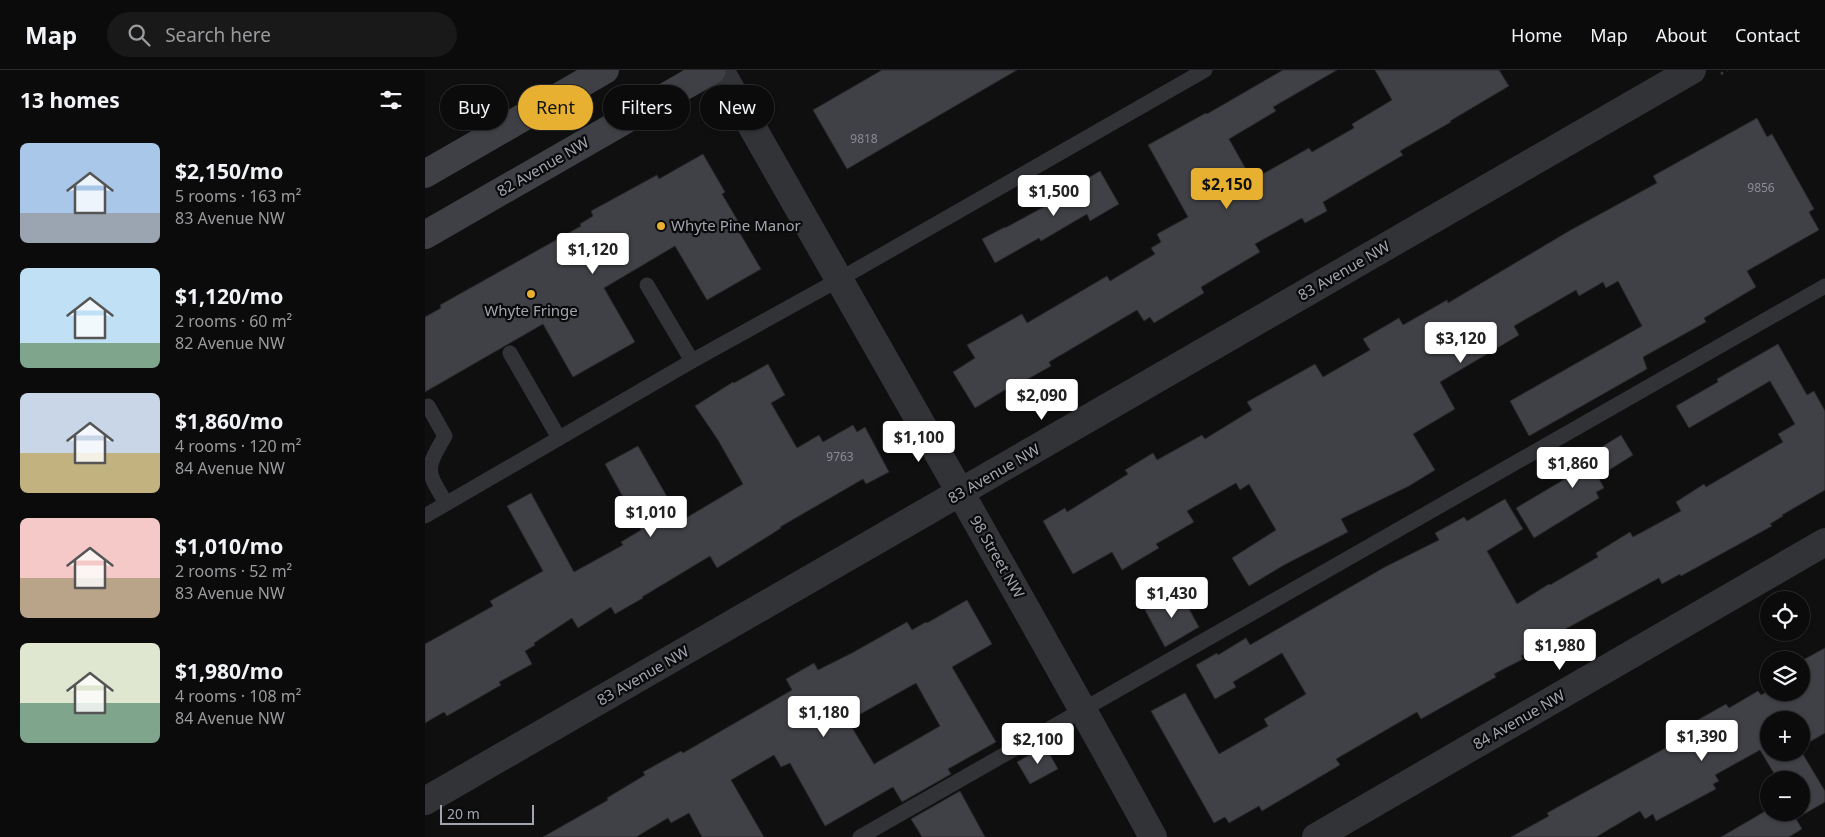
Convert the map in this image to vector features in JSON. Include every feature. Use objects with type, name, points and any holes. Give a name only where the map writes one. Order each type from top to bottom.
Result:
[{"type":"main road","points":[[425,174],[605,70]]},
{"type":"main road","name":"82 Avenue NW","points":[[425,235],[712,70]]},
{"type":"street","name":"98 Street NW","points":[[720,70],[961,493],[1153,837]]},
{"type":"street","name":"83 Avenue NW","points":[[425,801],[1686,73]]},
{"type":"street","name":"84 Avenue NW","points":[[1316,837],[1825,542]]},
{"type":"lane","points":[[425,516],[692,361],[840,279],[1205,70]]},
{"type":"lane","points":[[647,285],[692,361]]},
{"type":"lane","points":[[860,837],[1825,286]]},
{"type":"lane","points":[[510,353],[559,438]]},
{"type":"lane","points":[[428,406],[445,436],[431,458],[429,475],[446,503]]},
{"type":"building","points":[[882,70],[1017,70],[847,169],[813,110]]},
{"type":"building","points":[[1283,70],[1337,70],[1273,107],[1276,111],[1229,139],[1252,180],[1309,148],[1312,152],[1354,128],[1352,124],[1392,100],[1375,70],[1499,70],[1509,86],[1400,151],[1403,155],[1323,202],[1327,211],[1305,223],[1302,218],[1255,244],[1260,252],[1201,287],[1204,293],[1154,323],[1150,317],[1144,321],[1137,310],[1049,362],[1051,366],[1019,384],[1018,382],[975,408],[953,372],[975,358],[967,345],[1022,314],[1027,323],[1107,276],[1110,281],[1155,254],[1151,248],[1161,242],[1157,234],[1188,217],[1148,145],[1207,114]]},
{"type":"building","points":[[1757,118],[1767,137],[1772,134],[1814,209],[1809,212],[1819,230],[1747,271],[1756,287],[1704,318],[1706,322],[1643,357],[1647,369],[1529,436],[1510,401],[1642,326],[1618,281],[1606,288],[1603,282],[1579,296],[1576,290],[1514,326],[1519,335],[1440,382],[1455,409],[1413,434],[1435,470],[1409,486],[1341,519],[1348,532],[1284,565],[1249,586],[1232,558],[1276,530],[1249,484],[1240,490],[1236,483],[1187,511],[1194,522],[1156,544],[1159,548],[1122,570],[1112,552],[1073,574],[1043,521],[1065,508],[1067,512],[1128,474],[1125,470],[1153,453],[1157,460],[1202,435],[1205,439],[1252,410],[1247,402],[1315,364],[1323,377],[1370,350],[1363,339],[1399,318],[1403,325],[1447,300],[1448,303],[1569,231],[1657,183],[1653,176]]},
{"type":"building","points":[[703,154],[725,192],[722,194],[742,228],[738,230],[761,269],[707,300],[675,246],[604,288],[635,342],[573,377],[543,324],[425,392],[425,317],[441,308],[440,305],[581,226],[580,224],[593,216],[591,211],[657,175],[659,179]]},
{"type":"building","points":[[1100,171],[1119,204],[1090,221],[1087,214],[1041,241],[1039,238],[995,263],[982,239],[1073,191],[1071,188]]},
{"type":"building","points":[[1778,344],[1807,395],[1814,391],[1825,411],[1825,490],[1782,515],[1770,524],[1772,526],[1681,576],[1680,574],[1662,584],[1659,578],[1560,632],[1521,656],[1523,659],[1494,674],[1496,677],[1421,719],[1417,712],[1336,759],[1340,765],[1262,811],[1259,806],[1229,823],[1225,817],[1214,823],[1151,711],[1185,693],[1219,754],[1268,726],[1264,719],[1306,694],[1282,653],[1233,682],[1236,687],[1215,699],[1196,665],[1217,653],[1218,655],[1246,638],[1250,645],[1385,567],[1439,540],[1435,533],[1464,517],[1467,521],[1505,499],[1523,529],[1487,551],[1517,604],[1598,557],[1596,553],[1630,532],[1633,537],[1681,511],[1676,502],[1704,484],[1706,487],[1783,442],[1778,434],[1795,424],[1770,381],[1689,428],[1676,406],[1718,382],[1717,379]]},
{"type":"building","points":[[768,364],[785,395],[771,403],[797,448],[819,435],[823,442],[853,425],[857,432],[865,427],[889,472],[866,484],[863,479],[780,527],[717,568],[710,556],[615,614],[611,607],[578,628],[572,618],[525,651],[532,664],[499,682],[501,685],[447,716],[444,712],[425,723],[425,644],[493,606],[490,601],[543,571],[507,506],[531,493],[574,572],[623,545],[621,542],[641,530],[605,464],[638,446],[681,521],[743,484],[718,440],[695,406],[733,382]]},
{"type":"building","points":[[1621,435],[1633,455],[1598,477],[1604,488],[1596,492],[1599,498],[1534,538],[1516,508],[1575,473],[1571,466]]},
{"type":"building","points":[[1179,591],[1199,627],[1165,647],[1145,610]]},
{"type":"building","points":[[967,600],[992,644],[952,667],[996,742],[948,769],[951,774],[902,802],[893,787],[825,826],[790,763],[781,767],[774,755],[731,780],[764,837],[702,837],[689,813],[671,823],[668,818],[636,837],[543,837],[608,800],[607,798],[645,775],[643,772],[681,751],[683,753],[792,690],[786,679],[814,663],[818,670],[907,622],[912,630]],"holes":[[[916,683],[940,726],[874,764],[848,721]]]},
{"type":"building","points":[[1825,648],[1825,733],[1810,742],[1810,711],[1760,711],[1760,750],[1715,775],[1719,781],[1713,784],[1716,789],[1656,821],[1653,814],[1645,819],[1640,811],[1596,837],[1511,837],[1549,816],[1547,813],[1671,745],[1666,738],[1726,704],[1729,708],[1758,691],[1760,701],[1810,701],[1810,656]]},
{"type":"building","points":[[1045,746],[1058,769],[1030,784],[1017,762]]},
{"type":"building","points":[[1767,761],[1807,761],[1825,791],[1825,802],[1810,811],[1810,771],[1773,771]]},
{"type":"building","points":[[960,791],[985,837],[922,837],[911,819]]},
{"type":"building","points":[[1760,814],[1760,821],[1797,821],[1802,829],[1789,837],[1721,837]]},
{"type":"place","name":"Whyte Pine Manor","points":[[661,226]]},
{"type":"place","name":"Whyte Fringe","points":[[531,294]]}]
